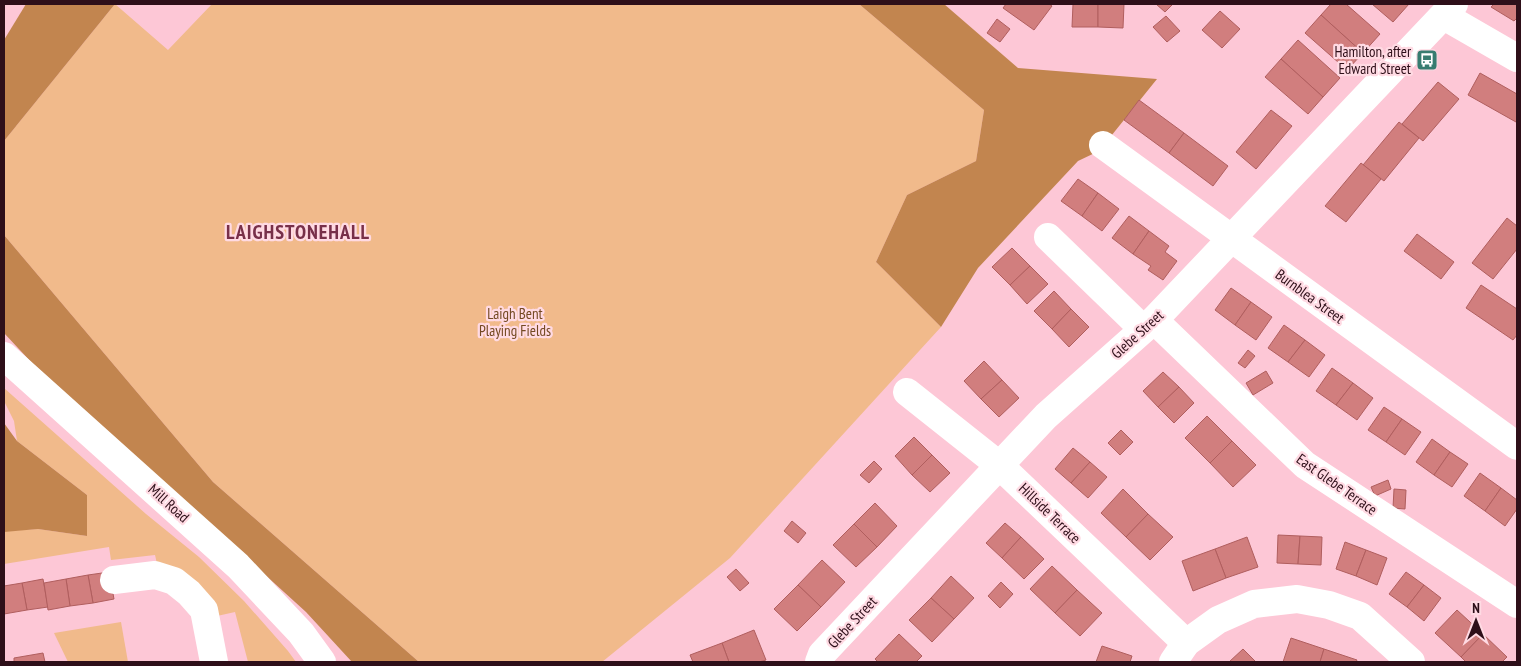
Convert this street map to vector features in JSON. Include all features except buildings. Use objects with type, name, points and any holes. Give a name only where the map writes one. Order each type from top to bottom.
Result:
[{"type":"street","points":[[1449,10],[1517,58]]},
{"type":"street","name":"Glebe Street","points":[[819,662],[822,654],[1046,416],[1149,325],[1449,10]]},
{"type":"street","name":"Burnblea Street","points":[[1103,145],[1517,446]]},
{"type":"street","name":"East Glebe Terrace","points":[[1048,237],[1305,465],[1517,604]]},
{"type":"street","name":"Mill Road","points":[[4,356],[238,566],[301,633],[322,662]]},
{"type":"street","name":"Hillside Terrace","points":[[907,392],[999,465],[1180,653]]},
{"type":"street","points":[[114,580],[155,575],[174,581],[189,593],[204,610],[214,662]]},
{"type":"street","points":[[1180,653],[1218,620],[1254,604],[1297,599],[1328,605],[1360,616],[1411,662]]},
{"type":"green space","name":"Laigh Bent Playing Fields","points":[[115,4],[168,50],[212,4],[859,4],[984,110],[976,161],[907,195],[876,262],[941,327],[730,558],[602,662],[419,662],[213,482],[4,235],[4,141]]},
{"type":"green space","points":[[4,388],[146,514],[199,557],[244,601],[296,662],[248,662],[235,612],[217,616],[158,568],[155,555],[111,560],[109,547],[4,564],[4,531],[38,529],[87,536],[87,495],[17,441],[14,421],[4,401]]},
{"type":"green space","points":[[121,622],[128,662],[68,662],[54,633]]},
{"type":"shaded area","points":[[26,4],[115,4],[4,141],[4,40]]},
{"type":"shaded area","points":[[859,4],[944,4],[1018,68],[1157,79],[1099,151],[1078,161],[978,268],[941,327],[876,262],[907,195],[976,161],[984,110]]},
{"type":"shaded area","points":[[4,235],[213,482],[419,662],[352,662],[306,612],[32,363],[4,333]]},
{"type":"shaded area","points":[[4,423],[17,441],[87,495],[87,536],[38,529],[4,532]]},
{"type":"place","name":"Hamilton, after Edward Street","points":[[1427,60]]},
{"type":"district","name":"LAIGHSTONEHALL","points":[[298,232]]}]
